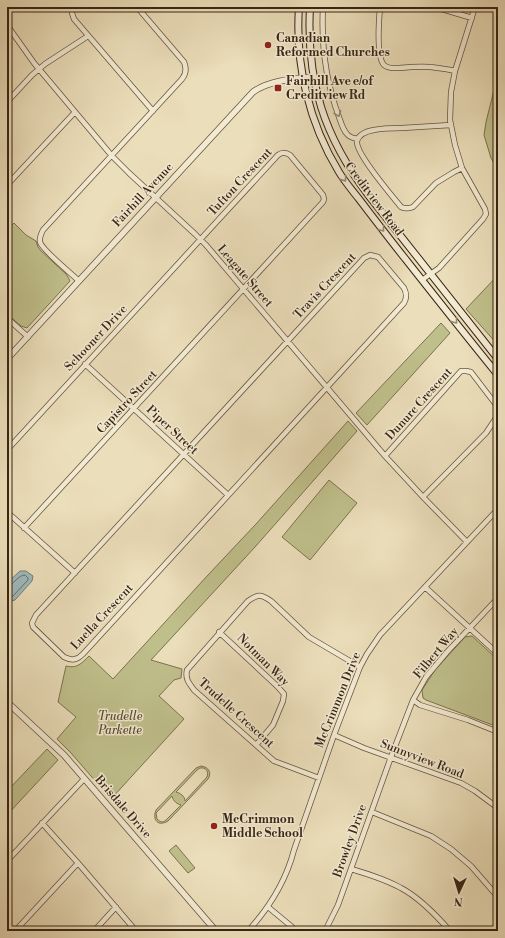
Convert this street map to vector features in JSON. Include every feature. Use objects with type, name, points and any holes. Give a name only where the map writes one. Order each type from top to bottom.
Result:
[{"type":"main road","name":"Creditview Road","points":[[299,7],[300,62],[303,78],[317,128],[328,152],[344,180],[498,375]]},
{"type":"main road","name":"Creditview Road","points":[[310,7],[309,46],[316,90],[322,112],[333,140],[355,178],[368,196],[498,359]]},
{"type":"street","points":[[72,7],[73,17],[153,111]]},
{"type":"street","points":[[79,281],[42,247],[40,238],[43,230],[184,77],[186,72],[184,62],[137,7]]},
{"type":"street","points":[[323,7],[323,43],[326,69],[332,97],[345,132],[350,137],[358,139]]},
{"type":"street","points":[[380,7],[378,36],[381,59],[384,65],[389,68],[429,66],[455,71]]},
{"type":"street","points":[[435,7],[472,18]]},
{"type":"street","points":[[422,280],[439,268],[486,214],[483,205],[462,168],[454,145],[451,125],[451,92],[455,71],[475,7]]},
{"type":"street","name":"Leagate Street","points":[[7,25],[39,69],[112,156],[200,239],[386,456],[467,542]]},
{"type":"street","points":[[7,102],[32,75],[45,64],[88,36]]},
{"type":"street","name":"Fairhill Avenue","points":[[7,359],[253,92],[270,84],[314,77]]},
{"type":"street","points":[[7,185],[75,112]]},
{"type":"street","points":[[451,125],[377,129],[362,134],[357,142],[367,163],[403,208],[409,209],[412,207],[436,183],[462,168]]},
{"type":"street","name":"Tufton Crescent","points":[[200,239],[278,155],[282,152],[286,152],[290,155],[324,195],[323,202],[244,289]]},
{"type":"street","points":[[7,175],[12,180]]},
{"type":"street","name":"Schooner Drive","points":[[7,450],[200,239]]},
{"type":"street","name":"Travis Crescent","points":[[288,341],[364,258],[370,256],[378,257],[404,288],[407,296],[404,303],[327,388]]},
{"type":"street","name":"Capistro Street","points":[[24,528],[244,289]]},
{"type":"street","points":[[7,318],[28,337]]},
{"type":"street","name":"Luella Crescent","points":[[288,341],[38,612],[33,620],[33,627],[64,657],[73,660],[79,658],[327,388]]},
{"type":"street","name":"Piper Street","points":[[85,364],[228,495]]},
{"type":"street","name":"Dunure Crescent","points":[[386,456],[461,371],[471,372],[497,406],[498,410],[496,418],[486,433],[423,497]]},
{"type":"street","name":"McCrimmon Drive","points":[[248,931],[268,907],[281,885],[334,735],[360,667],[367,654],[380,635],[498,508]]},
{"type":"street","points":[[7,512],[75,573]]},
{"type":"street","points":[[425,587],[498,654]]},
{"type":"street","name":"Trudelle Crescent","points":[[319,778],[274,761],[194,690],[186,677],[187,670],[248,601],[259,595],[271,601],[309,637],[360,667]]},
{"type":"street","name":"Filbert Way","points":[[391,757],[413,700],[426,677],[446,652],[498,598]]},
{"type":"street","name":"Notman Way","points":[[220,632],[284,694],[284,701],[273,725],[256,745]]},
{"type":"street","points":[[413,700],[420,704],[498,732]]},
{"type":"street","name":"Brisdale Drive","points":[[7,702],[64,755],[216,931]]},
{"type":"street","name":"Sunnyview Road","points":[[334,735],[364,748],[461,783],[475,791],[498,808]]},
{"type":"street","name":"Browley Drive","points":[[325,931],[338,905],[391,757]]},
{"type":"street","points":[[7,861],[84,779]]},
{"type":"street","points":[[372,812],[431,836],[451,849],[471,866],[498,897]]},
{"type":"street","points":[[42,823],[136,931]]},
{"type":"street","points":[[15,931],[78,863]]},
{"type":"street","points":[[351,868],[402,888],[426,905],[450,931]]},
{"type":"street","points":[[94,931],[116,907]]},
{"type":"street","points":[[268,907],[296,931]]},
{"type":"green space","points":[[498,56],[498,170],[491,158],[484,135],[494,90]]},
{"type":"green space","points":[[14,223],[26,235],[36,241],[41,251],[66,274],[70,281],[27,328],[21,326],[7,314],[7,230]]},
{"type":"green space","points":[[498,275],[498,345],[466,309]]},
{"type":"green space","points":[[441,323],[450,333],[367,425],[356,413]]},
{"type":"green space","name":"Trudelle Parkette","points":[[348,421],[357,431],[255,547],[151,660],[182,669],[181,678],[174,680],[159,696],[184,719],[111,799],[57,739],[76,717],[58,702],[66,666],[76,666],[82,663],[89,656],[113,679],[256,524]]},
{"type":"green space","points":[[329,480],[357,503],[310,560],[282,537]]},
{"type":"green space","points":[[472,636],[498,660],[498,727],[423,698],[422,690],[435,670],[465,637]]},
{"type":"green space","points":[[47,749],[58,760],[7,815],[7,790]]},
{"type":"green space","points":[[201,766],[208,769],[210,775],[208,779],[168,821],[164,823],[157,822],[155,819],[156,810],[196,768]],"holes":[[[200,768],[204,768],[206,770],[208,773],[207,777],[185,801],[182,795],[176,792]],[[172,796],[175,802],[181,805],[165,821],[160,821],[157,819],[156,813]]]},
{"type":"green space","points":[[176,845],[195,868],[188,873],[169,851]]},
{"type":"water","points":[[20,571],[26,571],[33,576],[32,581],[15,600],[8,603],[9,610],[7,612],[7,583]]},
{"type":"place","name":"Canadian Reformed Churches","points":[[268,45]]},
{"type":"place","name":"Fairhill Ave e/of Creditview Rd","points":[[278,88]]},
{"type":"place","name":"McCrimmon Middle School","points":[[214,826]]}]
